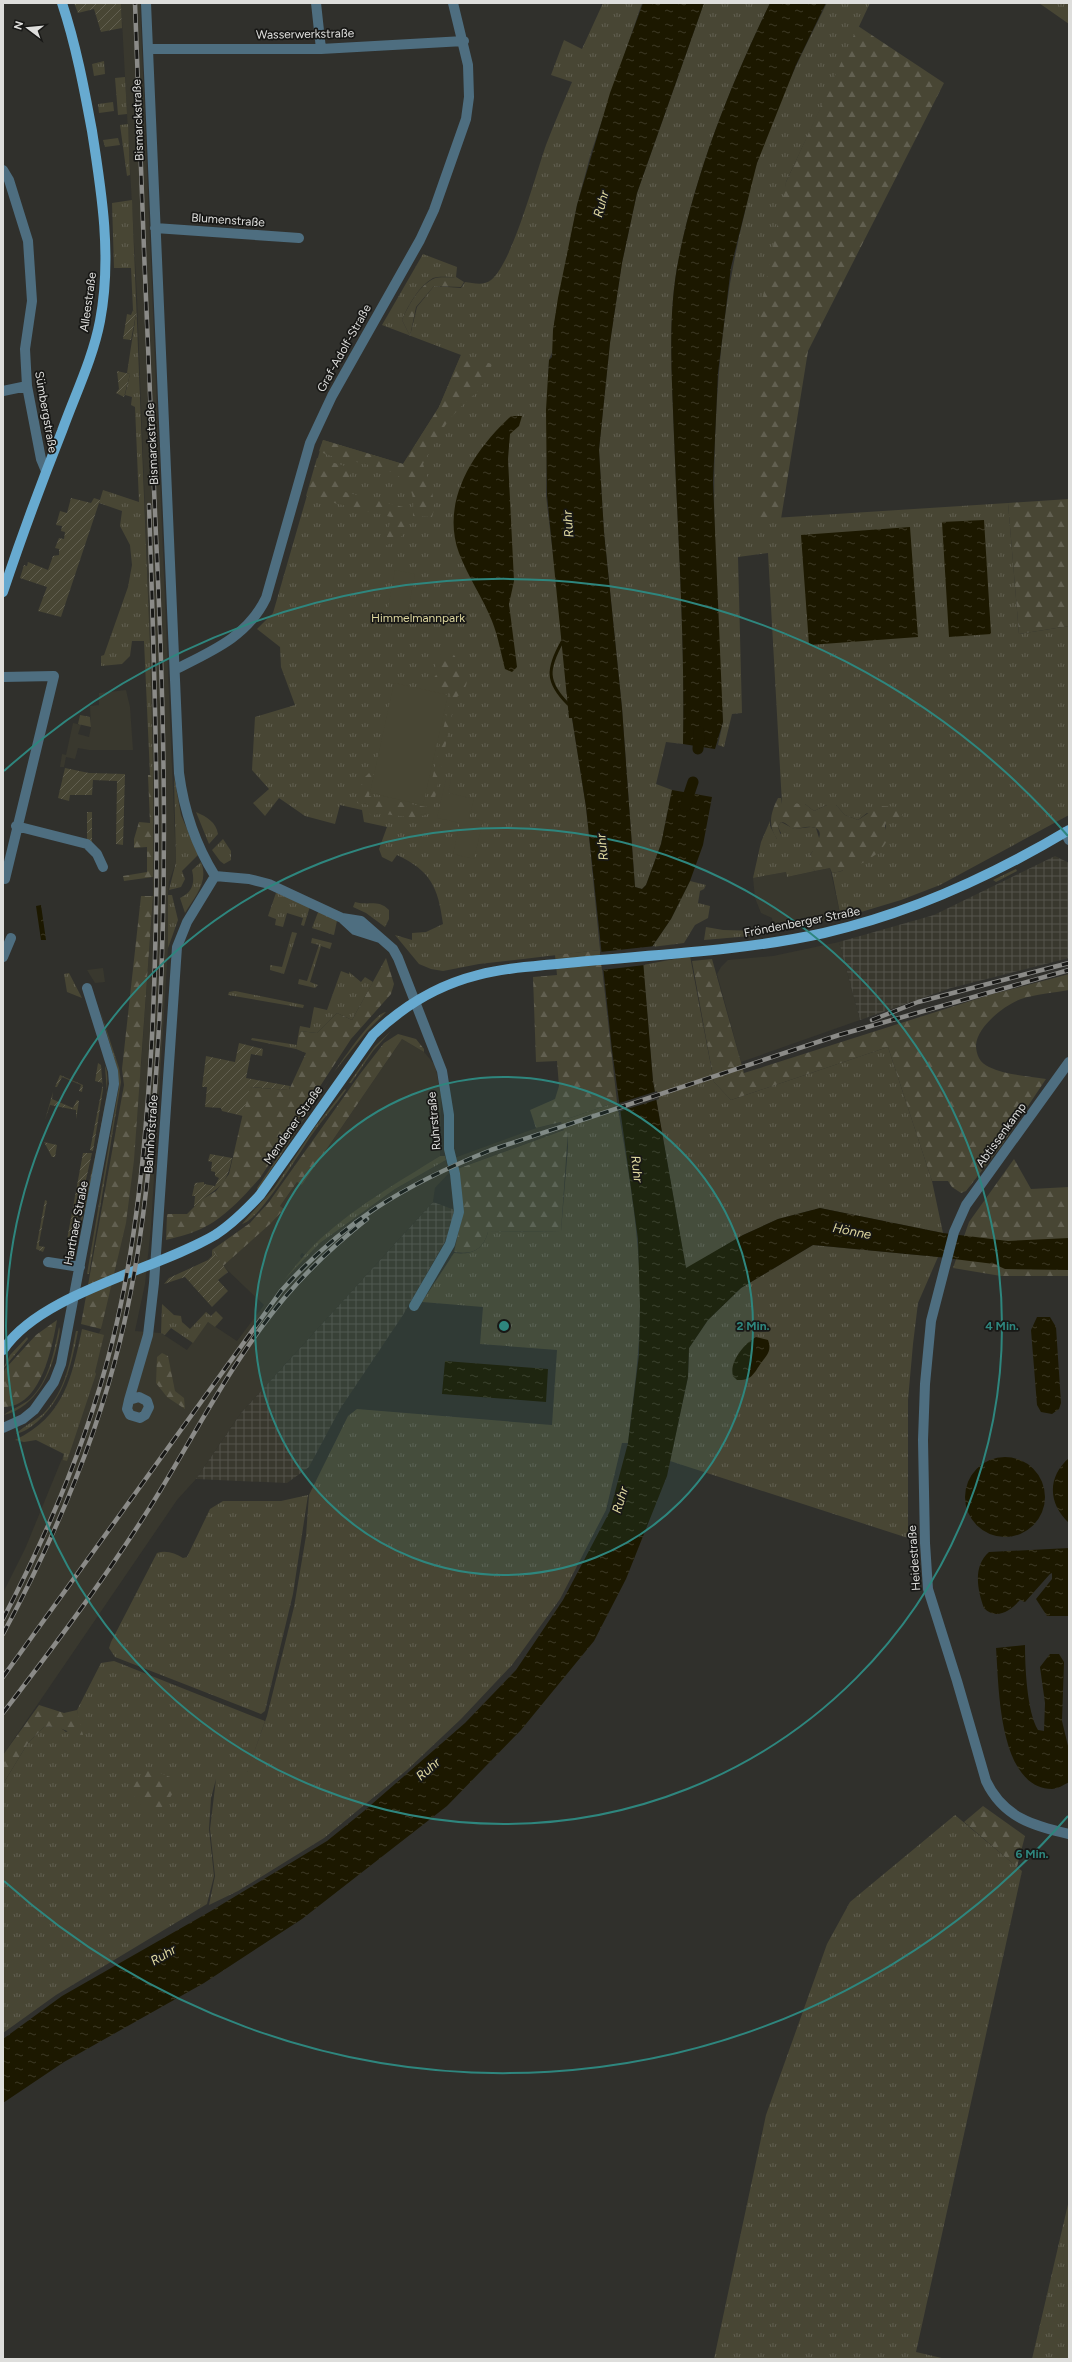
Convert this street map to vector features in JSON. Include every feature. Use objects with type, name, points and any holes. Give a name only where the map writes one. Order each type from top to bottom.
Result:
[{"type":"main road","name":"Alleestraße","points":[[3,592],[96,336],[103,303],[106,262],[103,210],[80,66],[62,3]]},
{"type":"main road","name":"Fröndenberger Straße","points":[[615,959],[786,940],[869,922],[955,891],[1068,834]]},
{"type":"main road","name":"Mendener Straße","points":[[3,1350],[28,1325],[71,1299],[215,1235],[238,1219],[260,1195],[373,1035],[388,1020],[417,1000],[434,991],[477,975],[539,966],[615,959]]},
{"type":"street","name":"Bismarckstraße","points":[[146,3],[176,669],[179,773],[184,802],[202,855],[215,876]]},
{"type":"street","points":[[316,3],[321,49]]},
{"type":"street","name":"Graf-Adolf-Straße","points":[[176,669],[225,644],[239,634],[255,617],[266,598],[310,443],[334,391],[420,240],[434,210],[469,107],[470,86],[464,41],[453,3]]},
{"type":"street","name":"Wasserwerkstraße","points":[[148,49],[321,49],[464,41]]},
{"type":"street","name":"Sümbergstraße","points":[[3,170],[9,180],[28,241],[32,301],[25,349],[26,386],[41,459],[46,471]]},
{"type":"street","name":"Blumenstraße","points":[[155,228],[299,238]]},
{"type":"street","points":[[3,391],[26,386]]},
{"type":"street","points":[[3,670],[18,677]]},
{"type":"street","points":[[3,677],[54,676],[16,826],[5,879]]},
{"type":"street","points":[[16,826],[87,844],[97,854],[103,867]]},
{"type":"street","name":"Ruhrstraße","points":[[215,876],[249,879],[269,884],[342,918],[355,930],[380,938],[393,949],[398,958],[417,1000],[442,1072],[449,1115],[449,1149],[455,1174],[459,1212],[450,1244],[414,1306]]},
{"type":"street","name":"Bahnhofstraße","points":[[129,1400],[148,1335],[154,1283],[177,947],[187,922],[215,876]]},
{"type":"street","points":[[3,957],[11,938]]},
{"type":"street","name":"Harthaer Straße","points":[[3,1428],[23,1419],[34,1410],[54,1382],[64,1350],[80,1267],[114,1084],[112,1071],[87,988]]},
{"type":"street","name":"Abtissenkamp","points":[[955,1229],[966,1205],[1069,1062]]},
{"type":"street","name":"Heidestraße","points":[[955,1229],[931,1321],[925,1384],[923,1440],[928,1589],[957,1680],[986,1781],[991,1793],[1008,1811],[1023,1821],[1033,1826],[1069,1834]]},
{"type":"street","points":[[48,1262],[80,1267]]},
{"type":"shaded area","points":[[121,3],[140,3],[176,862],[169,882],[168,895],[168,948],[151,1227],[145,1284],[135,1331],[161,1333],[187,1350],[208,1322],[237,1341],[264,1305],[223,1266],[283,1208],[280,1206],[297,1182],[302,1185],[402,1039],[424,1052],[435,1065],[441,1095],[440,1156],[374,1198],[334,1229],[305,1255],[302,1253],[300,1256],[302,1259],[290,1273],[320,1243],[395,1189],[446,1160],[449,1173],[435,1188],[433,1202],[241,1413],[196,1479],[177,1500],[3,1755],[3,1593],[25,1549],[70,1439],[73,1383],[101,1329],[141,1066],[153,896],[150,645],[137,298]]},
{"type":"shaded area","points":[[126,690],[130,707],[133,750],[89,750],[78,748],[75,759],[66,757],[64,767],[60,767],[62,754],[66,755],[73,723],[81,725],[78,734],[89,737],[91,727],[90,706],[99,705],[99,693]]},
{"type":"shaded area","points":[[1055,856],[1069,863],[1069,958],[951,988],[860,1020],[839,942],[934,915]]},
{"type":"shaded area","points":[[830,868],[841,918],[774,930],[772,918],[761,913],[755,898],[753,878],[786,872],[787,877]]},
{"type":"shaded area","points":[[839,942],[860,1020],[741,1062],[717,974],[721,967],[728,960],[773,956]]},
{"type":"shaded area","points":[[103,968],[105,982],[95,983],[87,970]]},
{"type":"shaded area","points":[[562,1122],[564,1130],[457,1169],[454,1158],[536,1128]]},
{"type":"shaded area","points":[[433,1202],[455,1210],[451,1231],[403,1315],[340,1409],[309,1467],[287,1483],[196,1479],[241,1413]]},
{"type":"green space","points":[[74,3],[121,3],[122,28],[101,32],[94,9],[78,13]]},
{"type":"green space","name":"Himmelmannpark","points":[[603,3],[642,3],[591,153],[577,205],[553,330],[553,350],[549,360],[548,378],[546,496],[558,596],[569,717],[572,718],[586,807],[600,950],[479,964],[443,971],[431,969],[419,964],[395,935],[412,940],[412,933],[426,932],[443,924],[441,911],[431,882],[418,867],[397,855],[392,862],[382,857],[379,849],[387,827],[364,822],[362,810],[340,805],[335,824],[305,816],[279,798],[265,816],[253,803],[269,789],[252,770],[255,717],[295,705],[281,667],[280,647],[257,629],[273,613],[323,440],[403,464],[439,407],[461,355],[410,336],[417,307],[434,286],[461,288],[465,282],[478,284],[488,282],[499,271],[507,256],[523,217],[546,145],[572,82],[551,75],[564,40],[582,49]]},
{"type":"green space","points":[[704,3],[770,3],[729,95],[705,159],[686,224],[675,279],[671,346],[682,628],[683,744],[666,742],[656,784],[672,790],[661,844],[646,885],[642,889],[635,887],[622,708],[604,532],[599,450],[610,342],[622,263],[637,193]]},
{"type":"green space","points":[[827,3],[870,3],[786,182],[757,519],[1008,503],[1019,634],[1069,626],[1069,815],[940,885],[901,900],[841,918],[832,873],[842,871],[886,830],[886,823],[896,823],[867,813],[858,820],[845,815],[836,805],[827,805],[814,811],[805,804],[782,804],[768,553],[738,557],[742,713],[732,714],[724,747],[718,745],[723,722],[714,532],[714,468],[722,341],[731,278],[751,183],[764,142],[780,101]]},
{"type":"green space","points":[[1039,3],[1069,3],[1069,24]]},
{"type":"green space","points":[[858,26],[944,83],[808,351],[781,519],[757,519],[757,326],[786,182]]},
{"type":"green space","points":[[104,61],[105,74],[94,76],[92,64]]},
{"type":"green space","points":[[125,77],[127,114],[118,115],[115,78]]},
{"type":"green space","points":[[113,102],[114,111],[99,113],[98,104]]},
{"type":"green space","points":[[128,124],[130,175],[127,176],[120,125]]},
{"type":"green space","points":[[118,138],[120,145],[105,147],[103,140]]},
{"type":"green space","points":[[132,200],[150,645],[153,775],[150,775],[144,641],[132,641],[130,656],[122,664],[101,666],[101,656],[104,655],[128,587],[132,565],[130,545],[120,526],[122,511],[99,503],[103,490],[139,502],[135,407],[131,405],[132,397],[125,395],[130,374],[127,373],[136,314],[133,310],[131,268],[114,268],[112,203]]},
{"type":"green space","points":[[423,254],[457,267],[456,277],[433,278],[428,281],[414,296],[402,320],[410,336],[382,325]]},
{"type":"green space","points":[[456,277],[464,282],[461,287],[434,286],[416,307],[410,336],[402,320],[419,291],[433,279]]},
{"type":"green space","points":[[133,310],[136,314],[131,340],[123,339],[127,314],[131,315]]},
{"type":"green space","points":[[461,355],[492,364],[481,387],[446,424],[423,464],[433,497],[434,511],[432,517],[413,516],[412,494],[407,483],[398,476],[372,465],[342,459],[319,451],[323,440],[403,464],[439,407]]},
{"type":"green space","points":[[117,371],[130,374],[124,397],[116,393],[119,389]]},
{"type":"green space","points":[[317,458],[352,468],[345,492],[407,508],[407,523],[405,532],[402,536],[385,546],[391,517],[306,496]]},
{"type":"green space","points":[[71,498],[91,503],[94,498],[100,500],[61,617],[38,611],[47,587],[20,578],[24,565],[27,566],[28,562],[48,570],[53,556],[59,555],[59,549],[55,548],[59,538],[64,539],[65,532],[61,531],[62,526],[56,525],[60,511],[67,513]]},
{"type":"green space","points":[[1069,499],[1069,626],[1019,634],[1008,503]]},
{"type":"green space","points":[[395,570],[415,574],[406,622],[386,619]]},
{"type":"green space","points":[[447,650],[455,656],[459,670],[467,682],[462,692],[455,699],[432,813],[415,818],[384,814],[370,815],[369,805],[357,803],[364,778],[374,768],[369,796],[426,807],[451,694],[432,688],[431,681],[437,674],[435,664]]},
{"type":"green space","points":[[394,683],[448,695],[423,805],[370,793]]},
{"type":"green space","points":[[80,715],[90,717],[91,727],[78,724]]},
{"type":"green space","points":[[65,768],[89,773],[125,774],[123,845],[116,844],[117,781],[93,780],[92,795],[70,795],[69,801],[58,798]]},
{"type":"green space","points":[[148,775],[153,775],[153,877],[124,881],[123,876],[147,872],[147,847],[134,848],[134,839],[139,822],[150,823]]},
{"type":"green space","points":[[174,777],[181,815],[198,855],[182,871],[185,879],[181,887],[169,890],[176,862]]},
{"type":"green space","points":[[446,779],[451,780],[448,793],[474,799],[469,818],[483,821],[474,859],[453,854],[460,823],[437,818]]},
{"type":"green space","points":[[778,798],[781,798],[782,804],[805,804],[814,811],[827,805],[836,805],[845,815],[858,820],[879,806],[899,807],[903,817],[896,823],[886,823],[885,826],[888,838],[879,851],[864,862],[848,869],[832,873],[830,868],[815,871],[809,865],[808,861],[818,842],[820,832],[811,827],[793,829],[781,822],[778,827],[782,839],[777,839],[772,829],[771,818],[773,808]]},
{"type":"green space","points":[[87,812],[92,812],[92,843],[87,841]]},
{"type":"green space","points":[[196,812],[210,820],[217,830],[218,834],[209,844]]},
{"type":"green space","points":[[770,821],[770,826],[777,839],[781,833],[778,827],[781,822],[794,829],[811,827],[816,828],[820,841],[810,855],[809,864],[815,871],[787,877],[786,872],[753,878],[761,842]]},
{"type":"green space","points":[[223,839],[231,851],[231,860],[224,864],[212,850]]},
{"type":"green space","points":[[201,862],[203,876],[200,889],[185,913],[180,898],[188,893],[192,887],[192,870]]},
{"type":"green space","points":[[1016,869],[1017,871],[996,882],[993,880]]},
{"type":"green space","points":[[690,881],[706,885],[704,889],[700,891],[698,903],[710,906],[708,918],[695,925],[684,943],[652,947],[671,919]]},
{"type":"green space","points":[[278,887],[311,903],[304,926],[301,925],[303,918],[287,913],[283,927],[275,925],[276,919],[268,916]]},
{"type":"green space","points":[[168,895],[172,895],[178,920],[168,948]]},
{"type":"green space","points":[[141,896],[153,896],[134,1160],[126,1223],[101,1329],[81,1324],[124,1085],[122,1069]]},
{"type":"green space","points":[[355,902],[377,904],[389,910],[389,919],[385,927],[366,913],[353,907]]},
{"type":"green space","points":[[320,907],[338,916],[334,935],[312,928]]},
{"type":"green space","points":[[706,927],[723,930],[760,931],[762,935],[704,940]]},
{"type":"green space","points":[[292,932],[297,933],[284,974],[270,970],[270,965],[282,967]]},
{"type":"green space","points":[[312,938],[332,943],[330,949],[321,946],[310,982],[318,985],[315,988],[298,984],[299,979],[307,981],[319,945],[311,943]]},
{"type":"green space","points":[[600,950],[617,1102],[567,1119],[568,1131],[561,1231],[488,1232],[483,1243],[476,1250],[466,1253],[454,1252],[463,1212],[457,1169],[564,1130],[561,1122],[536,1128],[530,1110],[555,1099],[559,1086],[557,1061],[536,1062],[533,977],[557,975],[555,955]]},
{"type":"green space","points":[[690,956],[714,1082],[731,1100],[888,1047],[932,1181],[943,1233],[820,1208],[778,1219],[743,1235],[686,1269],[653,1081],[643,965]]},
{"type":"green space","points":[[386,958],[394,984],[391,994],[351,1039],[260,1178],[231,1208],[205,1227],[166,1240],[167,1214],[187,1214],[201,1200],[216,1191],[229,1174],[249,1087],[289,1090],[306,1053],[296,1049],[299,1031],[317,1033],[337,1013],[352,1020]]},
{"type":"green space","points":[[712,959],[744,1073],[989,995],[1069,974],[1069,990],[1033,996],[1014,1002],[992,1018],[981,1031],[976,1049],[979,1058],[983,1063],[995,1070],[1010,1074],[1046,1079],[1002,1145],[966,1191],[961,1193],[952,1187],[948,1181],[932,1181],[888,1047],[731,1100],[714,1082],[692,961]]},
{"type":"green space","points":[[341,971],[349,974],[349,972],[361,982],[365,977],[373,982],[352,1020],[337,1013],[317,1033],[299,1031],[300,1026],[310,1028],[314,1007],[327,1010]]},
{"type":"green space","points":[[69,973],[82,998],[67,992],[64,974]]},
{"type":"green space","points":[[235,991],[304,1005],[303,1008],[228,995],[229,992]]},
{"type":"green space","points":[[100,1010],[119,1068],[121,1082],[89,1274],[87,1274],[119,1086],[116,1065]]},
{"type":"green space","points":[[386,1012],[367,1031],[334,1072],[366,1029],[381,1014]]},
{"type":"green space","points":[[391,1031],[373,1051],[351,1083],[349,1083],[375,1046]]},
{"type":"green space","points":[[398,1034],[416,1039],[424,1049],[424,1052],[402,1039],[302,1185],[297,1182],[280,1206],[284,1209],[270,1224],[223,1266],[212,1250],[250,1223],[269,1202],[360,1074],[384,1043]]},
{"type":"green space","points":[[252,1038],[297,1045],[296,1049],[251,1040]]},
{"type":"green space","points":[[239,1043],[263,1049],[262,1056],[251,1054],[246,1078],[290,1086],[289,1090],[250,1087],[243,1116],[222,1111],[221,1108],[205,1107],[207,1087],[202,1087],[206,1056],[235,1062]]},
{"type":"green space","points":[[98,1063],[101,1065],[102,1083],[95,1081]]},
{"type":"green space","points":[[105,1066],[107,1077],[107,1089]]},
{"type":"green space","points":[[60,1075],[83,1085],[82,1092],[79,1091],[81,1085],[62,1077],[57,1087],[55,1087]]},
{"type":"green space","points":[[330,1079],[258,1190],[257,1188]]},
{"type":"green space","points":[[103,1085],[103,1090],[93,1151],[90,1150]]},
{"type":"green space","points":[[345,1089],[346,1090],[311,1136],[268,1199],[249,1220],[242,1224],[274,1188],[315,1127]]},
{"type":"green space","points":[[53,1092],[52,1099],[73,1108],[77,1100],[79,1101],[76,1119],[76,1110],[50,1105],[45,1120]]},
{"type":"green space","points":[[106,1097],[98,1152],[80,1230],[76,1244],[67,1252],[77,1235],[97,1148]]},
{"type":"green space","points":[[617,1102],[636,1230],[640,1281],[638,1358],[628,1443],[622,1443],[606,1510],[560,1599],[512,1665],[461,1719],[407,1770],[324,1838],[238,1891],[209,1905],[215,1876],[210,1829],[216,1779],[211,1798],[209,1829],[214,1876],[207,1904],[56,1995],[3,2033],[3,1784],[28,1743],[44,1727],[58,1726],[66,1732],[79,1724],[77,1710],[101,1663],[114,1661],[265,1721],[247,1772],[267,1716],[294,1607],[306,1536],[309,1495],[348,1416],[357,1409],[552,1425],[557,1350],[480,1344],[483,1307],[422,1302],[454,1253],[466,1253],[476,1250],[483,1243],[488,1232],[561,1231],[568,1147],[567,1119]]},
{"type":"green space","points":[[44,1142],[57,1145],[55,1157],[52,1157]]},
{"type":"green space","points":[[83,1153],[92,1153],[73,1237],[66,1245]]},
{"type":"green space","points":[[210,1154],[232,1158],[229,1169],[223,1183],[194,1207],[195,1196],[192,1196],[195,1183],[204,1182],[204,1184],[215,1186],[219,1178],[215,1176],[215,1172],[211,1171],[212,1162],[208,1161]]},
{"type":"green space","points":[[440,1156],[445,1156],[446,1160],[395,1189],[320,1243],[284,1280],[314,1245],[343,1220],[375,1197]]},
{"type":"green space","points":[[1014,1159],[1031,1189],[1069,1187],[1069,1276],[1001,1276],[953,1268],[969,1222]]},
{"type":"green space","points":[[45,1200],[47,1201],[39,1243],[39,1246],[45,1247],[43,1252],[36,1249]]},
{"type":"green space","points":[[813,1245],[938,1257],[918,1303],[913,1344],[908,1400],[908,1538],[670,1461],[688,1377],[689,1348],[708,1320],[741,1288]]},
{"type":"green space","points":[[212,1250],[228,1272],[218,1280],[228,1291],[212,1307],[185,1277],[164,1284],[169,1278],[208,1260],[212,1256]]},
{"type":"green space","points":[[162,1304],[174,1315],[181,1316],[182,1322],[190,1329],[206,1312],[211,1316],[216,1311],[223,1318],[215,1327],[208,1322],[193,1343],[171,1328],[165,1335],[161,1333]]},
{"type":"green space","points":[[57,1320],[48,1360],[35,1387],[27,1398],[16,1405],[3,1407],[3,1374],[5,1369],[36,1335]]},
{"type":"green space","points":[[59,1327],[60,1333],[51,1367],[40,1388],[25,1405],[4,1415],[30,1399],[42,1384],[50,1366]]},
{"type":"green space","points":[[82,1329],[104,1335],[95,1372],[96,1374],[67,1461],[63,1460],[64,1454],[36,1440],[24,1442],[15,1440],[32,1431],[45,1420],[63,1394],[74,1363]]},
{"type":"green space","points":[[76,1331],[78,1331],[69,1369],[60,1391],[54,1402],[37,1422],[22,1432],[16,1434],[43,1414],[57,1396],[66,1375]]},
{"type":"green space","points":[[27,1337],[28,1339],[3,1369],[10,1355]]},
{"type":"green space","points":[[162,1353],[168,1356],[175,1391],[184,1398],[185,1409],[167,1397],[156,1383],[157,1357]]},
{"type":"green space","points":[[308,1495],[293,1594],[265,1711],[261,1714],[115,1657],[109,1648],[111,1642],[157,1553],[167,1552],[174,1553],[183,1558],[187,1557],[210,1509],[223,1501],[281,1501]]},
{"type":"green space","points":[[39,1705],[64,1713],[77,1710],[83,1735],[59,1728],[49,1726],[44,1727],[28,1743],[3,1784],[3,1755]]},
{"type":"green space","points":[[148,1768],[180,1781],[168,1801],[156,1813],[143,1808],[129,1790]]},
{"type":"green space","points":[[983,1806],[1025,1836],[1017,1867],[964,1822]]},
{"type":"green space","points":[[955,1815],[1022,1871],[916,2352],[946,2359],[714,2359],[766,2115],[827,1944],[850,1902]]},
{"type":"green space","points":[[1069,2200],[1069,2359],[1032,2359]]},
{"type":"water","points":[[643,3],[704,3],[637,193],[622,263],[610,343],[599,450],[604,532],[622,708],[635,887],[642,889],[646,885],[661,844],[672,790],[712,797],[703,845],[690,881],[671,919],[643,960],[653,1081],[686,1268],[743,1235],[778,1219],[820,1208],[943,1233],[1008,1241],[1069,1238],[1069,1270],[1005,1269],[994,1264],[938,1257],[813,1245],[741,1288],[708,1320],[689,1348],[688,1377],[667,1476],[626,1579],[594,1641],[521,1730],[447,1806],[302,1919],[204,1983],[64,2062],[3,2103],[3,2039],[62,1996],[211,1911],[327,1841],[364,1811],[465,1723],[516,1670],[563,1600],[610,1511],[628,1443],[639,1355],[640,1306],[638,1239],[612,1050],[586,807],[572,718],[569,718],[547,495],[546,410],[549,360],[552,357],[553,330],[577,205],[610,93]]},
{"type":"water","points":[[770,3],[826,3],[796,65],[757,163],[731,267],[718,373],[713,482],[723,722],[715,749],[683,744],[682,628],[671,346],[673,301],[675,279],[686,224],[705,159],[729,95]]},
{"type":"water","points":[[511,416],[522,416],[519,426],[510,434],[508,459],[514,581],[509,604],[517,667],[512,672],[505,669],[492,621],[459,553],[454,534],[454,514],[457,496],[464,478],[473,461],[485,444]]},
{"type":"water","points":[[984,520],[991,634],[949,637],[942,522]]},
{"type":"water","points":[[910,527],[918,637],[809,645],[801,535]]},
{"type":"water","points":[[41,905],[46,940],[41,940],[36,906]]},
{"type":"water","points":[[1037,1317],[1050,1317],[1056,1327],[1061,1403],[1059,1409],[1052,1414],[1041,1412],[1037,1405],[1031,1330]]},
{"type":"water","points":[[756,1337],[768,1340],[768,1353],[752,1376],[746,1379],[737,1380],[733,1376],[732,1371],[735,1359],[742,1349]]},
{"type":"water","points":[[445,1361],[548,1369],[546,1402],[442,1394]]},
{"type":"water","points":[[1005,1457],[1020,1460],[1033,1469],[1042,1482],[1045,1497],[1042,1512],[1033,1525],[1020,1534],[1005,1537],[990,1534],[977,1525],[968,1512],[965,1497],[968,1482],[977,1469],[990,1460]]},
{"type":"water","points":[[1069,1458],[1069,1523],[1057,1508],[1053,1490],[1057,1474],[1062,1465]]},
{"type":"water","points":[[1069,1548],[1069,1616],[1047,1616],[1036,1599],[1052,1579],[1052,1573],[1025,1602],[1020,1600],[1008,1610],[998,1614],[993,1614],[984,1608],[978,1586],[978,1578],[980,1564],[989,1552]]},
{"type":"water","points":[[1025,1645],[1026,1677],[1029,1701],[1034,1722],[1038,1730],[1044,1731],[1045,1703],[1040,1667],[1050,1654],[1059,1654],[1064,1662],[1062,1721],[1069,1750],[1069,1782],[1054,1789],[1034,1784],[1021,1772],[1011,1754],[1005,1732],[998,1686],[996,1648]]},
{"type":"pier","points":[[655,946],[645,960],[645,965],[602,970],[600,952]]},
{"type":"pier","points":[[657,1091],[659,1099],[618,1112],[617,1104]]},
{"type":"waterway","points":[[562,642],[554,660],[551,675],[552,682],[556,689],[568,704]]},
{"type":"waterway","points":[[698,749],[699,732]]},
{"type":"waterway","points":[[685,806],[693,782]]},
{"type":"railway","points":[[3,1634],[39,1563],[71,1491],[110,1379],[120,1341],[135,1267],[146,1193],[153,1119],[158,1044],[163,917],[163,726],[135,3]]},
{"type":"railway","points":[[3,1619],[36,1552],[66,1484],[91,1414],[112,1343],[121,1305],[139,1191],[147,1114],[152,1037],[155,970],[157,837],[155,704],[149,505]]},
{"type":"railway","points":[[872,1020],[918,1002],[1069,963]]},
{"type":"railway","points":[[3,1677],[281,1291],[328,1244],[377,1207],[430,1177],[491,1150],[839,1035],[1069,970]]},
{"type":"railway","points":[[3,1713],[104,1576],[142,1520],[204,1416],[251,1342],[295,1286],[335,1246],[367,1219]]},
{"type":"water label","name":"Ruhr","points":[[601,204]]},
{"type":"water label","name":"Ruhr","points":[[568,524]]},
{"type":"water label","name":"Ruhr","points":[[602,847]]},
{"type":"water label","name":"Ruhr","points":[[637,1169]]},
{"type":"water label","name":"Hönne","points":[[852,1231]]},
{"type":"water label","name":"Ruhr","points":[[620,1500]]},
{"type":"water label","name":"Ruhr","points":[[428,1769]]},
{"type":"water label","name":"Ruhr","points":[[163,1955]]}]
